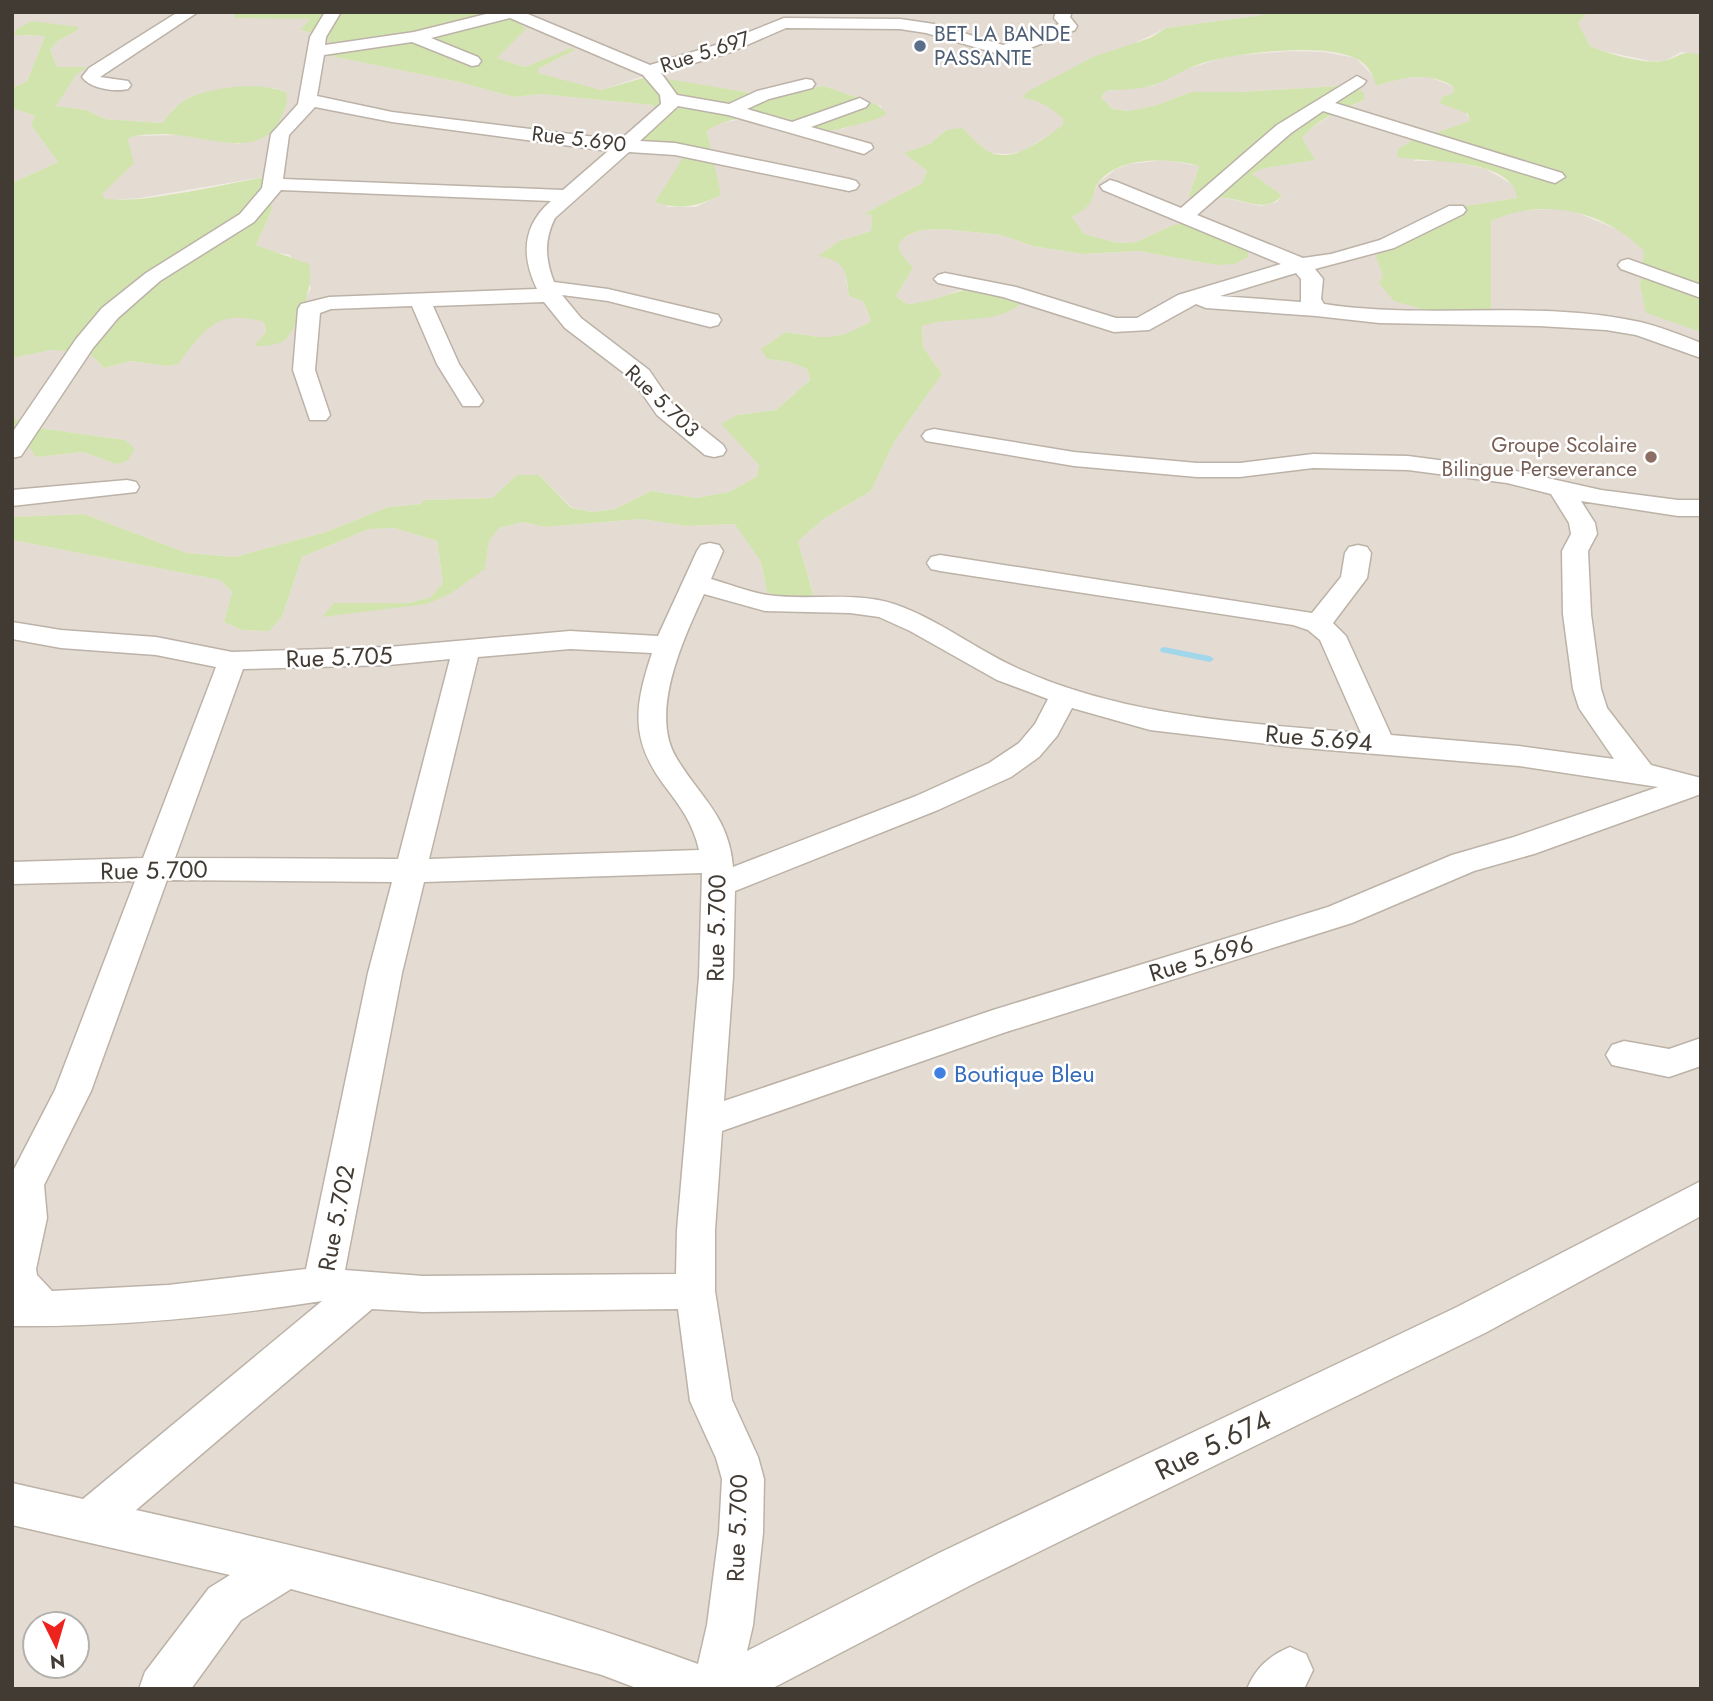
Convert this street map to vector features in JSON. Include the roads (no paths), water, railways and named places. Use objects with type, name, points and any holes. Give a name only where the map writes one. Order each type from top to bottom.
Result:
[{"type":"street","points":[[122,85],[95,81],[91,77],[190,12]]},
{"type":"street","points":[[12,451],[84,344],[110,313],[153,277],[247,218],[273,184],[280,134],[307,105],[318,37],[333,12]]},
{"type":"street","name":"Rue 5.697","points":[[649,71],[725,48],[788,17],[928,28],[1002,50],[1017,47],[1069,26],[1062,18],[1064,12]]},
{"type":"street","points":[[316,51],[414,37],[510,13],[649,71],[661,82],[671,99],[731,110],[864,148]]},
{"type":"street","points":[[414,37],[472,61]]},
{"type":"street","points":[[1183,217],[1284,129],[1357,81]]},
{"type":"street","points":[[731,110],[763,95],[806,84]]},
{"type":"street","name":"Rue 5.703","points":[[671,99],[669,106],[566,196],[543,222],[534,250],[538,272],[548,291],[573,323],[641,375],[665,410],[714,450]]},
{"type":"street","name":"Rue 5.690","points":[[308,100],[392,117],[622,147],[650,146],[709,155],[849,185]]},
{"type":"street","points":[[793,128],[860,103]]},
{"type":"street","points":[[1322,104],[1555,177]]},
{"type":"street","points":[[273,184],[566,196]]},
{"type":"street","points":[[1110,186],[1301,265],[1311,279],[1310,299],[1316,309]]},
{"type":"street","points":[[946,279],[1008,292],[1114,325],[1141,325],[1186,300],[1301,265],[1333,260],[1387,244],[1456,210]]},
{"type":"street","points":[[1628,265],[1701,292]]},
{"type":"street","points":[[317,415],[304,370],[305,342],[309,309],[329,303],[548,291],[608,295],[710,320]]},
{"type":"street","points":[[419,299],[448,364],[471,401]]},
{"type":"street","points":[[1186,300],[1316,309],[1348,315],[1401,319],[1517,318],[1615,325],[1639,329],[1701,351]]},
{"type":"street","points":[[934,436],[1036,453],[1137,466],[1197,470],[1240,470],[1313,461],[1408,463],[1507,476],[1601,498],[1701,509]]},
{"type":"street","points":[[12,498],[128,487]]},
{"type":"street","points":[[1560,488],[1582,523],[1584,534],[1575,551],[1577,614],[1587,689],[1593,708],[1605,727],[1641,773]]},
{"type":"street","points":[[710,551],[668,645],[650,709],[650,728],[657,749],[704,817],[712,836],[718,873],[927,803],[1000,770],[1029,750],[1047,729],[1064,697]]},
{"type":"street","points":[[1318,624],[1354,578],[1358,553]]},
{"type":"street","points":[[940,563],[1259,611],[1318,624],[1332,636],[1380,743]]},
{"type":"street","name":"Rue 5.694","points":[[696,583],[765,603],[850,605],[885,610],[1007,674],[1102,709],[1191,726],[1519,756],[1641,773],[1698,787]]},
{"type":"street","name":"Rue 5.705","points":[[12,630],[61,639],[156,646],[232,661],[389,656],[570,640],[668,645]]},
{"type":"street","name":"Rue 5.702","points":[[466,650],[368,1049],[323,1284],[364,1292],[423,1294],[695,1291]]},
{"type":"street","points":[[232,661],[153,869],[74,1091],[25,1185],[28,1221],[16,1274],[28,1309],[244,1296],[323,1284]]},
{"type":"street","name":"Rue 5.696","points":[[706,1122],[993,1023],[1340,915],[1463,863],[1535,842],[1698,787]]},
{"type":"street","name":"Rue 5.700","points":[[12,873],[153,869],[718,873],[716,977],[696,1230],[695,1291],[711,1401],[737,1457],[743,1479],[741,1533],[730,1625],[715,1689]]},
{"type":"street","points":[[1625,1055],[1669,1063],[1701,1052]]},
{"type":"street","name":"Rue 5.674","points":[[722,1689],[955,1569],[1471,1320],[1701,1196]]},
{"type":"street","points":[[90,1521],[364,1292]]},
{"type":"street","points":[[12,1504],[287,1566],[602,1652],[702,1689]]},
{"type":"street","points":[[162,1689],[225,1604],[287,1566]]},
{"type":"waterway","points":[[1164,650],[1210,659]]},
{"type":"place","name":"BET LA BANDE PASSANTE","points":[[920,46]]},
{"type":"place","name":"Groupe Scolaire Bilingue Perseverance","points":[[1651,457]]},
{"type":"place","name":"Boutique Bleu","points":[[940,1073]]}]
